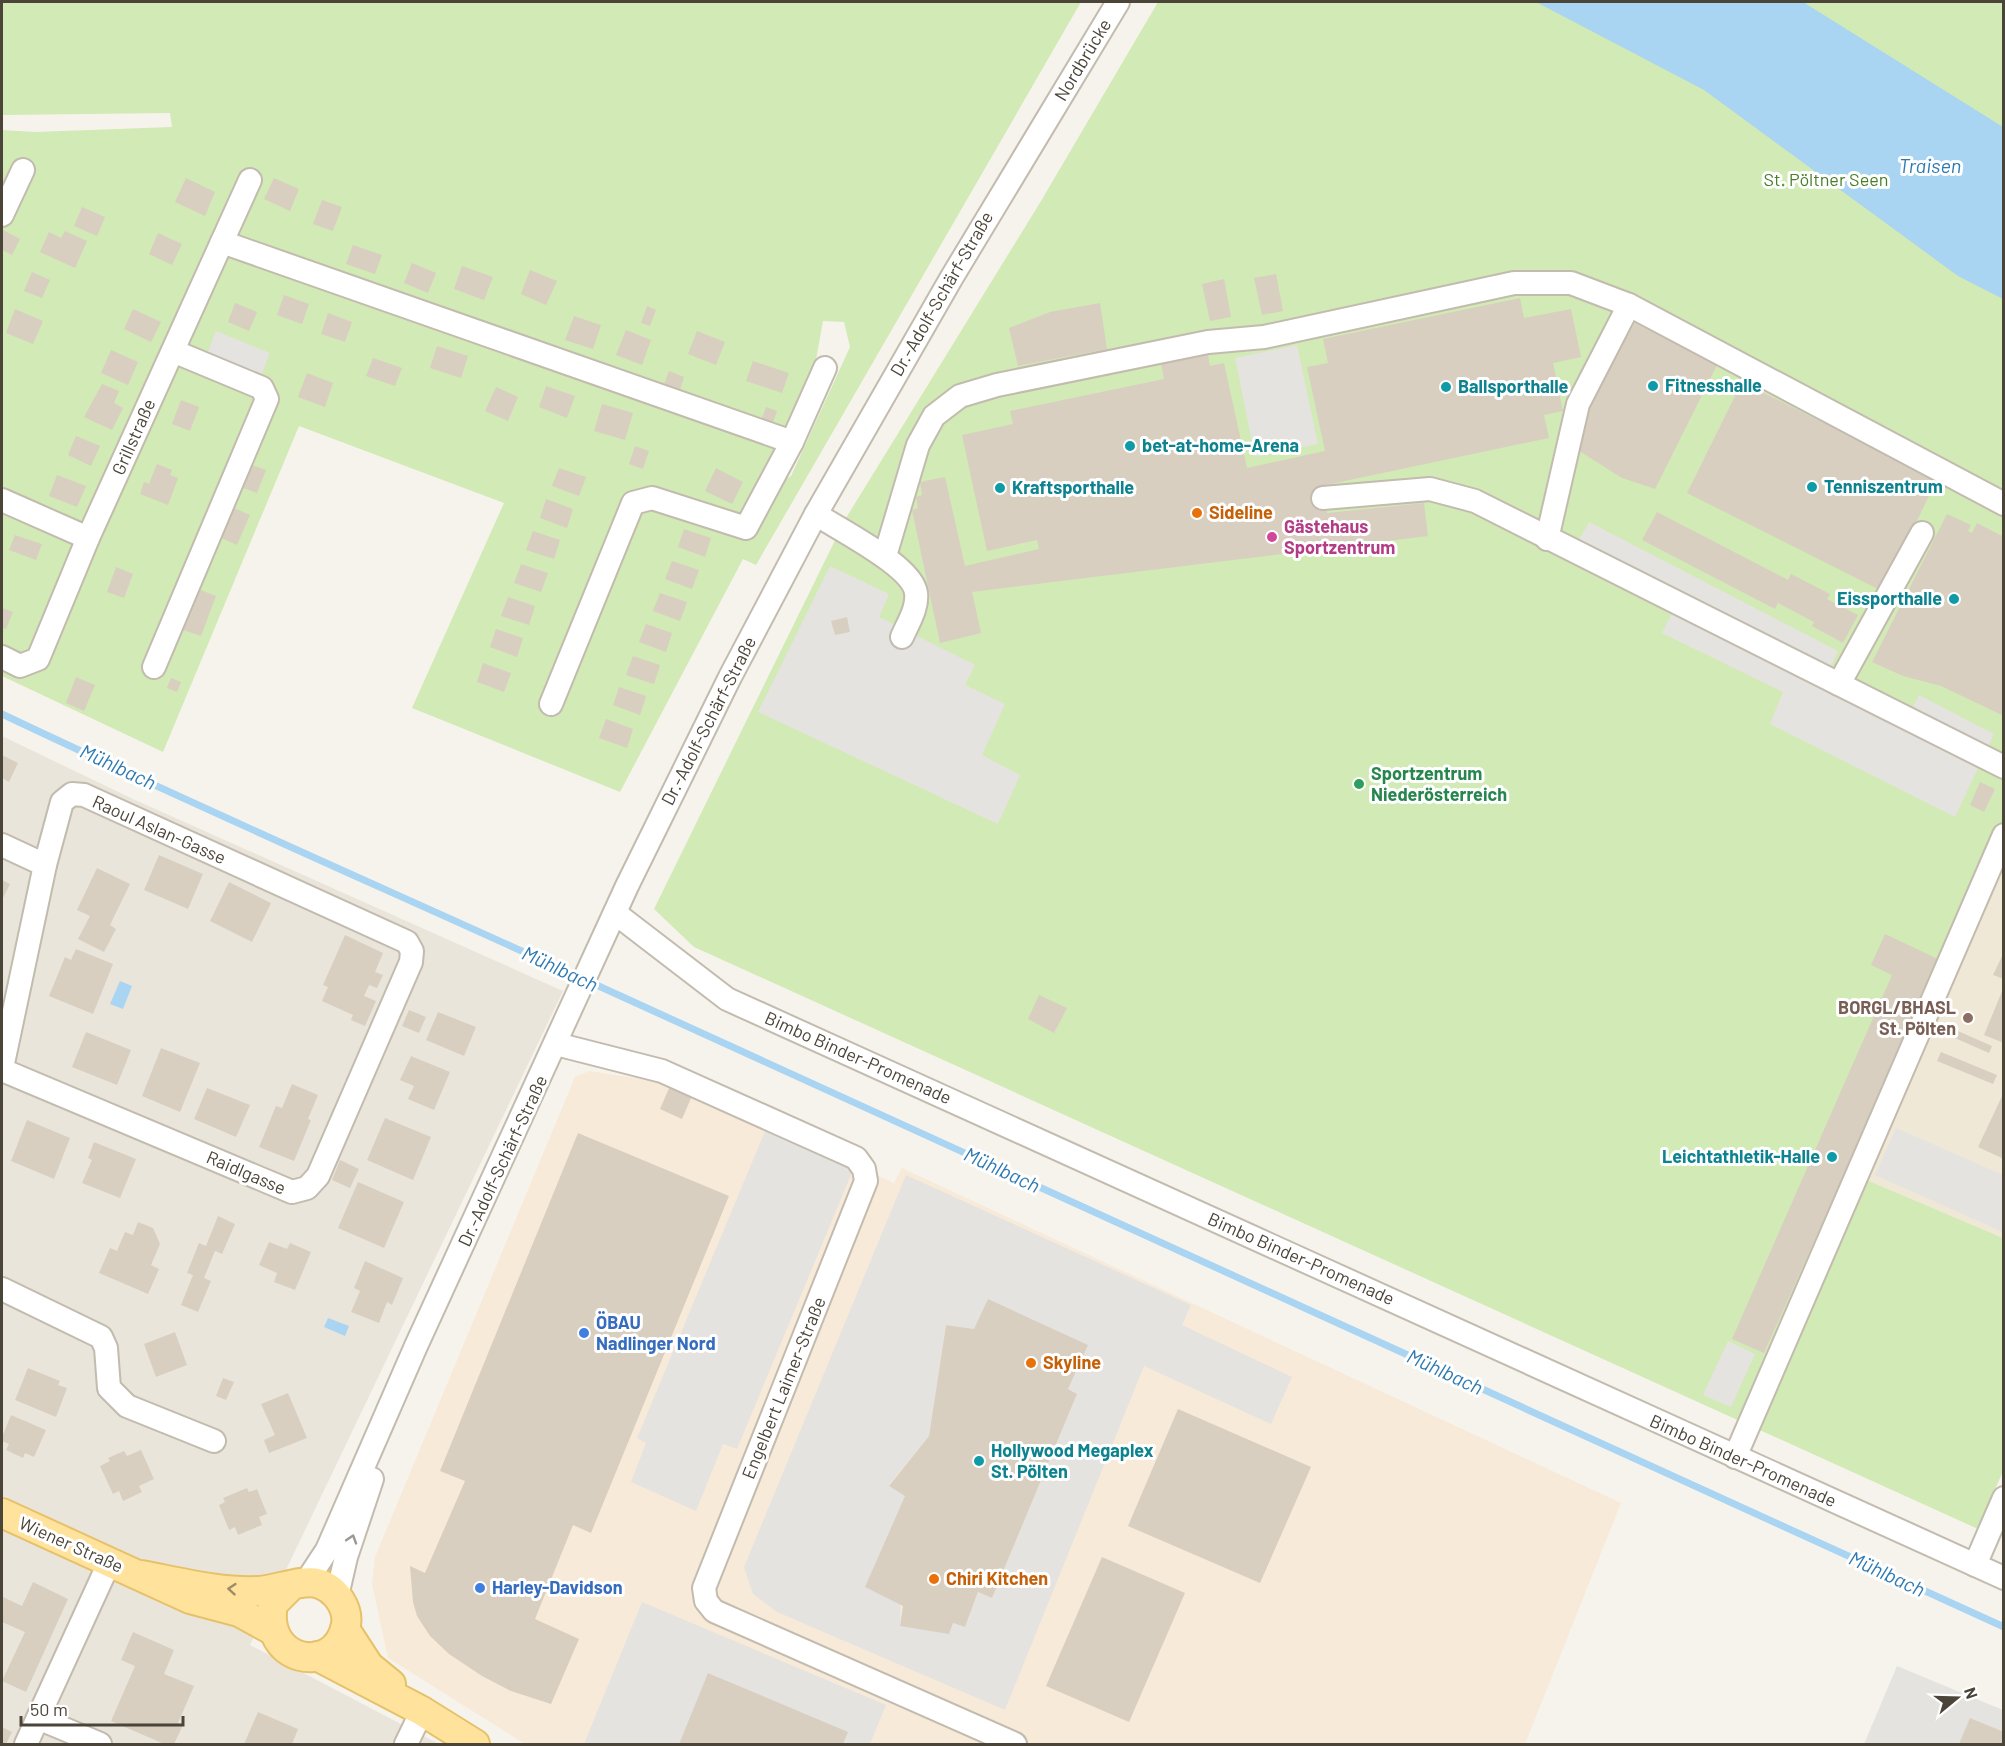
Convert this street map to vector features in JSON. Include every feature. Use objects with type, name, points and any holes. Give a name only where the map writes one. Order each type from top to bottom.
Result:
[{"type":"main road","name":"Wiener Straße","points":[[2,1513],[109,1563],[141,1575]]},
{"type":"main road","points":[[141,1575],[194,1585],[257,1591],[298,1585],[328,1588],[343,1605],[345,1629],[369,1666],[422,1711]]},
{"type":"main road","points":[[141,1575],[190,1599],[239,1612],[272,1630],[287,1651],[303,1657],[317,1656],[339,1642],[345,1629]]},
{"type":"main road","points":[[272,1630],[273,1604],[298,1585]]},
{"type":"main road","points":[[317,1656],[422,1711],[475,1744]]},
{"type":"street","name":"Nordbrücke","points":[[1047,119],[1118,2]]},
{"type":"street","name":"Dr.-Adolf-Schärf-Straße","points":[[298,1585],[327,1550],[416,1346],[615,913],[730,677],[816,514],[952,277],[1047,119]]},
{"type":"street","points":[[2,215],[23,170]]},
{"type":"street","name":"Grillstraße","points":[[2,657],[20,666],[38,659],[88,538],[250,180]]},
{"type":"street","points":[[222,242],[792,442]]},
{"type":"street","points":[[885,556],[918,445],[934,416],[960,396],[997,385],[1208,342],[1264,337],[1514,283],[1571,283],[1629,305],[2004,504]]},
{"type":"street","points":[[1547,539],[1578,404],[1629,305]]},
{"type":"street","points":[[154,667],[267,399],[262,388],[173,351]]},
{"type":"street","points":[[551,704],[633,503],[652,498],[746,528],[792,442],[825,368]]},
{"type":"street","points":[[1323,498],[1430,489],[1475,501],[2004,767]]},
{"type":"street","points":[[2,500],[88,538]]},
{"type":"street","points":[[816,514],[885,556],[905,572],[916,591],[916,606],[902,637]]},
{"type":"street","points":[[1839,684],[1922,533]]},
{"type":"street","name":"Raoul Aslan-Gasse","points":[[2,1069],[45,865],[62,802],[72,794],[84,795],[407,942]]},
{"type":"street","points":[[1735,1457],[2004,836]]},
{"type":"street","points":[[2,844],[45,865]]},
{"type":"street","name":"Bimbo Binder-Promenade","points":[[615,913],[727,999],[2004,1578]]},
{"type":"street","name":"Raidlgasse","points":[[2,1069],[292,1192],[307,1188],[318,1176],[411,962],[412,951],[407,942]]},
{"type":"street","name":"Engelbert Laimer-Straße","points":[[556,1044],[662,1071],[856,1158],[864,1169],[866,1181],[705,1588],[706,1601],[714,1611],[1015,1744]]},
{"type":"street","points":[[2,1289],[101,1337],[106,1348],[109,1388],[128,1406],[214,1441]]},
{"type":"street","name":"Dr.-Adolf-Schärf-Straße","points":[[337,1596],[346,1557],[416,1346]]},
{"type":"street","points":[[1976,1565],[2004,1498]]},
{"type":"street","points":[[26,1744],[109,1563]]},
{"type":"street","points":[[406,1744],[422,1711]]},
{"type":"street","points":[[38,1718],[100,1744]]},
{"type":"shaded area","points":[[216,331],[270,353],[261,376],[207,354]]},
{"type":"shaded area","points":[[1297,345],[1318,444],[1255,457],[1235,358]]},
{"type":"shaded area","points":[[1589,522],[1838,651],[1829,670],[1579,540]]},
{"type":"shaded area","points":[[830,566],[889,594],[879,617],[975,665],[965,685],[1005,704],[982,755],[1020,775],[998,824],[758,712]]},
{"type":"shaded area","points":[[1673,611],[1904,725],[1919,695],[1994,734],[1955,817],[1770,724],[1783,692],[1662,633]]},
{"type":"shaded area","points":[[2,736],[133,799],[563,991],[250,1645],[439,1744],[2,1744]]},
{"type":"shaded area","name":"BORGL/BHASL St. Pölten","points":[[2003,858],[2003,1238],[1862,1178]]},
{"type":"shaded area","points":[[589,1071],[673,1084],[894,1183],[902,1168],[1621,1503],[1525,1744],[525,1744],[388,1658],[372,1584],[375,1557],[575,1077]]},
{"type":"shaded area","points":[[1896,1128],[2003,1175],[2003,1232],[1875,1175]]},
{"type":"shaded area","points":[[765,1131],[853,1170],[737,1449],[723,1444],[696,1511],[631,1482],[646,1443],[637,1438]]},
{"type":"shaded area","points":[[906,1175],[1191,1305],[1182,1325],[1292,1377],[1271,1424],[1144,1366],[1005,1710],[777,1612],[753,1594],[744,1567]],"holes":[[[946,1325],[1087,1346],[1068,1389],[1077,1394],[992,1598],[978,1592],[965,1627],[953,1623],[900,1626],[905,1496],[889,1485],[929,1436]]]},
{"type":"shaded area","points":[[1728,1341],[1755,1354],[1731,1407],[1703,1395]]},
{"type":"shaded area","points":[[642,1602],[886,1705],[870,1744],[843,1744],[847,1733],[709,1673],[679,1744],[584,1744]]},
{"type":"shaded area","points":[[1897,1666],[2003,1710],[2003,1744],[1864,1744]]},
{"type":"green space","points":[[2,2],[1081,2],[756,565],[743,559],[620,792],[412,708],[504,503],[299,426],[163,752],[2,676],[2,130],[35,132],[172,127],[170,113],[2,115]],"holes":[[[823,321],[844,322],[850,347],[791,476],[773,488],[816,360]]]},
{"type":"green space","name":"Sportzentrum Niederösterreich","points":[[1158,2],[2003,2],[2003,858],[1862,1178],[2003,1238],[2003,1471],[1978,1529],[694,947],[654,909],[846,518],[1041,201]]},
{"type":"water","name":"Traisen","points":[[1536,2],[1803,2],[2003,127],[2003,299],[1958,276],[1704,90]]},
{"type":"water","points":[[120,981],[132,986],[123,1009],[110,1004]]},
{"type":"water","points":[[328,1318],[349,1326],[345,1336],[324,1327]]},
{"type":"building","points":[[186,178],[215,192],[205,216],[175,202]]},
{"type":"building","points":[[274,178],[299,189],[290,211],[264,199]]},
{"type":"building","points":[[322,200],[342,207],[333,231],[313,224]]},
{"type":"building","points":[[82,207],[105,217],[97,236],[74,226]]},
{"type":"building","points":[[3,230],[20,239],[12,255],[2,250]]},
{"type":"building","points":[[65,231],[87,241],[75,268],[40,252],[49,232],[61,238]]},
{"type":"building","points":[[158,233],[182,244],[172,265],[149,254]]},
{"type":"building","points":[[353,245],[382,255],[375,274],[346,264]]},
{"type":"building","points":[[412,263],[436,273],[428,293],[404,283]]},
{"type":"building","points":[[462,266],[493,277],[484,300],[454,289]]},
{"type":"building","points":[[530,270],[557,281],[546,305],[521,294]]},
{"type":"building","points":[[32,272],[50,280],[42,298],[24,291]]},
{"type":"building","points":[[1276,274],[1283,311],[1262,315],[1254,278]]},
{"type":"building","points":[[1224,279],[1231,317],[1210,321],[1202,284]]},
{"type":"building","points":[[284,295],[309,304],[302,324],[277,315]]},
{"type":"building","points":[[1520,298],[1524,318],[1571,309],[1581,357],[1553,363],[1563,411],[1544,415],[1549,438],[1321,486],[1327,513],[1424,503],[1428,536],[972,592],[981,633],[940,643],[912,510],[918,508],[916,497],[922,495],[920,482],[945,477],[965,566],[1039,549],[1037,540],[987,551],[962,435],[1013,424],[1010,411],[1164,379],[1161,364],[1208,355],[1210,366],[1224,363],[1247,468],[1325,451],[1307,367],[1328,363],[1323,339]]},
{"type":"building","points":[[235,303],[257,312],[249,331],[228,322]]},
{"type":"building","points":[[1100,303],[1107,349],[1018,366],[1009,328],[1050,312]]},
{"type":"building","points":[[647,306],[656,310],[650,326],[641,323]]},
{"type":"building","points":[[15,309],[43,321],[33,344],[6,333]]},
{"type":"building","points":[[133,309],[161,322],[151,342],[124,329]]},
{"type":"building","points":[[328,313],[352,322],[345,342],[321,334]]},
{"type":"building","points":[[574,316],[601,325],[593,349],[565,340]]},
{"type":"building","name":"Fitnesshalle","points":[[1635,323],[1717,365],[1655,489],[1622,478],[1573,447],[1587,406]]},
{"type":"building","points":[[626,330],[651,340],[642,365],[616,355]]},
{"type":"building","points":[[697,331],[725,342],[716,365],[688,354]]},
{"type":"building","points":[[437,346],[468,356],[461,378],[430,368]]},
{"type":"building","points":[[111,350],[138,362],[128,385],[101,373]]},
{"type":"building","points":[[373,358],[402,368],[395,386],[366,376]]},
{"type":"building","points":[[753,361],[789,373],[782,393],[746,381]]},
{"type":"building","points":[[669,371],[684,377],[679,393],[663,387]]},
{"type":"building","points":[[307,373],[333,383],[325,407],[298,397]]},
{"type":"building","name":"Tenniszentrum","points":[[1742,382],[1937,480],[1882,591],[1687,493]]},
{"type":"building","points":[[102,384],[119,391],[114,403],[123,408],[112,430],[84,417]]},
{"type":"building","points":[[546,386],[575,396],[567,418],[539,407]]},
{"type":"building","points":[[496,387],[518,397],[508,421],[485,411]]},
{"type":"building","points":[[181,400],[199,407],[190,431],[172,424]]},
{"type":"building","points":[[602,404],[633,413],[625,440],[594,431]]},
{"type":"building","points":[[766,407],[777,411],[772,425],[761,421]]},
{"type":"building","points":[[76,436],[100,446],[91,466],[68,455]]},
{"type":"building","points":[[635,446],[649,451],[643,469],[629,464]]},
{"type":"building","points":[[157,464],[172,470],[170,475],[178,478],[168,505],[140,494],[144,482],[149,484]]},
{"type":"building","points":[[249,464],[266,470],[257,493],[241,487]]},
{"type":"building","points":[[559,468],[586,477],[579,496],[552,486]]},
{"type":"building","points":[[716,468],[743,482],[732,504],[705,491]]},
{"type":"building","points":[[57,475],[86,486],[77,507],[49,496]]},
{"type":"building","points":[[546,499],[573,509],[567,528],[540,518]]},
{"type":"building","points":[[232,507],[250,515],[237,545],[219,537]]},
{"type":"building","points":[[1657,512],[1788,580],[1791,574],[1830,594],[1827,599],[1858,615],[1843,643],[1812,626],[1814,622],[1778,603],[1775,609],[1642,540]]},
{"type":"building","name":"Eissporthalle","points":[[1947,514],[1971,525],[1968,531],[1972,533],[1977,523],[2004,537],[2004,716],[1941,686],[1903,676],[1872,662]]},
{"type":"building","points":[[684,529],[711,538],[705,557],[678,547]]},
{"type":"building","points":[[533,531],[560,540],[554,559],[526,550]]},
{"type":"building","points":[[15,535],[42,544],[36,560],[9,550]]},
{"type":"building","points":[[672,561],[699,570],[692,589],[665,579]]},
{"type":"building","points":[[521,564],[548,573],[541,592],[514,583]]},
{"type":"building","points":[[116,567],[133,574],[124,598],[107,592]]},
{"type":"building","points":[[193,587],[216,596],[201,636],[177,628]]},
{"type":"building","points":[[660,593],[687,602],[680,621],[653,611]]},
{"type":"building","points":[[508,597],[535,606],[529,625],[501,616]]},
{"type":"building","points":[[2,608],[13,612],[6,629],[2,628]]},
{"type":"building","points":[[847,617],[850,632],[835,635],[831,621]]},
{"type":"building","points":[[646,624],[672,633],[666,652],[639,642]]},
{"type":"building","points":[[496,629],[523,638],[517,657],[490,647]]},
{"type":"building","points":[[633,656],[660,665],[654,684],[626,675]]},
{"type":"building","points":[[483,663],[511,673],[504,692],[477,682]]},
{"type":"building","points":[[76,677],[95,685],[84,711],[66,703]]},
{"type":"building","points":[[171,678],[181,682],[177,692],[167,688]]},
{"type":"building","points":[[619,687],[646,696],[640,715],[613,705]]},
{"type":"building","points":[[606,719],[633,729],[627,748],[599,738]]},
{"type":"building","points":[[2,755],[18,763],[9,782],[2,778]]},
{"type":"building","points":[[1980,782],[1995,789],[1984,812],[1970,805]]},
{"type":"building","points":[[159,855],[203,874],[188,909],[144,890]]},
{"type":"building","points":[[97,868],[130,884],[110,925],[116,929],[104,952],[78,939],[90,916],[77,910]]},
{"type":"building","points":[[2,880],[10,884],[2,900]]},
{"type":"building","points":[[229,882],[271,903],[252,942],[210,921]]},
{"type":"building","name":"Leichtathletik-Halle","points":[[1885,934],[1940,960],[1764,1353],[1732,1339],[1892,975],[1871,965]]},
{"type":"building","points":[[345,935],[383,953],[375,972],[383,975],[377,988],[369,985],[364,996],[376,1001],[365,1026],[351,1020],[353,1015],[322,1001],[328,987],[323,985]]},
{"type":"building","points":[[76,949],[113,964],[93,1014],[49,996],[65,957],[71,960]]},
{"type":"building","points":[[2004,952],[2004,979],[1993,975]]},
{"type":"building","points":[[2004,989],[2004,1043],[1984,1035]]},
{"type":"building","points":[[1039,995],[1067,1008],[1054,1033],[1028,1019]]},
{"type":"building","points":[[409,1010],[426,1017],[419,1033],[402,1026]]},
{"type":"building","points":[[438,1012],[476,1027],[464,1056],[426,1040]]},
{"type":"building","points":[[1951,1028],[1992,1046],[1989,1053],[1948,1035]]},
{"type":"building","points":[[86,1032],[131,1050],[117,1085],[72,1067]]},
{"type":"building","points":[[161,1048],[200,1063],[180,1112],[142,1096]]},
{"type":"building","points":[[1941,1052],[1997,1075],[1993,1084],[1937,1061]]},
{"type":"building","points":[[411,1056],[450,1072],[434,1110],[408,1099],[414,1086],[400,1080]]},
{"type":"building","points":[[292,1084],[318,1095],[308,1119],[311,1120],[294,1161],[259,1147],[276,1106],[282,1108]]},
{"type":"building","points":[[670,1086],[692,1096],[682,1119],[660,1109]]},
{"type":"building","points":[[207,1088],[250,1105],[236,1137],[194,1119]]},
{"type":"building","points":[[2004,1092],[2004,1159],[1978,1147]]},
{"type":"building","points":[[385,1118],[431,1137],[413,1180],[367,1160]]},
{"type":"building","points":[[27,1120],[70,1138],[54,1179],[11,1161]]},
{"type":"building","name":"ÖBAU Nadlinger Nord","points":[[578,1133],[729,1196],[591,1533],[573,1525],[535,1619],[579,1639],[551,1704],[511,1691],[482,1676],[449,1654],[430,1636],[417,1616],[413,1602],[410,1566],[425,1573],[465,1481],[440,1471]]},
{"type":"building","points":[[94,1142],[136,1159],[120,1198],[82,1183],[92,1160],[88,1158]]},
{"type":"building","points":[[340,1160],[359,1169],[350,1188],[332,1180]]},
{"type":"building","points":[[358,1182],[404,1202],[384,1248],[338,1228]]},
{"type":"building","points":[[218,1216],[235,1224],[222,1254],[215,1251],[204,1278],[211,1281],[198,1312],[181,1305],[193,1275],[187,1273],[199,1243],[206,1246]]},
{"type":"building","points":[[138,1222],[153,1228],[160,1244],[151,1265],[159,1269],[148,1294],[99,1273],[110,1248],[117,1251],[125,1232],[133,1235]]},
{"type":"building","points":[[269,1242],[287,1249],[290,1243],[311,1252],[295,1290],[274,1282],[277,1273],[259,1265]]},
{"type":"building","points":[[365,1261],[403,1278],[392,1305],[387,1302],[379,1323],[351,1312],[360,1291],[354,1288]]},
{"type":"building","name":"Hollywood Megaplex St. Pölten","points":[[988,1299],[1088,1345],[1068,1389],[1077,1394],[992,1598],[978,1592],[965,1627],[953,1623],[949,1634],[900,1626],[903,1606],[865,1587],[905,1496],[889,1486],[929,1436],[946,1325],[974,1329]]},
{"type":"building","points":[[175,1332],[187,1365],[156,1377],[144,1344]]},
{"type":"building","points":[[28,1368],[60,1381],[58,1385],[67,1388],[56,1417],[15,1400]]},
{"type":"building","points":[[223,1378],[234,1382],[226,1400],[216,1396]]},
{"type":"building","points":[[288,1393],[307,1438],[269,1453],[264,1440],[275,1435],[261,1404]]},
{"type":"building","points":[[1178,1409],[1311,1467],[1260,1583],[1128,1526]]},
{"type":"building","points":[[11,1415],[46,1430],[34,1457],[25,1453],[23,1458],[6,1450],[9,1444],[2,1441],[2,1437]]},
{"type":"building","points":[[141,1450],[154,1479],[139,1486],[142,1492],[123,1501],[119,1491],[113,1494],[100,1466],[110,1461],[108,1458],[124,1451],[127,1456]]},
{"type":"building","points":[[247,1488],[249,1492],[257,1489],[267,1514],[259,1517],[262,1525],[238,1535],[235,1527],[229,1530],[219,1505],[225,1502],[223,1498]]},
{"type":"building","points":[[1102,1557],[1185,1593],[1129,1722],[1046,1686]]},
{"type":"building","points":[[33,1582],[68,1599],[26,1692],[2,1681],[25,1632],[2,1622],[2,1602],[3,1597],[22,1606]]},
{"type":"building","points":[[133,1632],[174,1650],[164,1674],[194,1686],[178,1723],[183,1725],[174,1744],[164,1744],[111,1721],[135,1666],[121,1660]]},
{"type":"building","points":[[708,1673],[848,1732],[843,1744],[679,1744]]},
{"type":"building","points":[[258,1712],[298,1729],[292,1744],[244,1744]]},
{"type":"building","points":[[1970,1718],[2004,1732],[2004,1744],[1959,1744]]},
{"type":"building","points":[[2,1727],[12,1732],[6,1744],[2,1744]]},
{"type":"waterway","name":"Mühlbach","points":[[2,714],[2004,1627]]},
{"type":"place","name":"Fitnesshalle","points":[[1653,386]]},
{"type":"place","name":"Ballsporthalle","points":[[1446,387]]},
{"type":"place","name":"bet-at-home-Arena","points":[[1130,446]]},
{"type":"place","name":"Tenniszentrum","points":[[1812,487]]},
{"type":"place","name":"Kraftsporthalle","points":[[1000,488]]},
{"type":"place","name":"Sideline","points":[[1197,513]]},
{"type":"place","name":"Gästehaus Sportzentrum","points":[[1272,537]]},
{"type":"place","name":"Eissporthalle","points":[[1954,599]]},
{"type":"place","name":"Sportzentrum Niederösterreich","points":[[1359,784]]},
{"type":"place","name":"BORGL/BHASL St. Pölten","points":[[1968,1018]]},
{"type":"place","name":"Leichtathletik-Halle","points":[[1832,1157]]},
{"type":"place","name":"ÖBAU Nadlinger Nord","points":[[584,1333]]},
{"type":"place","name":"Skyline","points":[[1031,1363]]},
{"type":"place","name":"Hollywood Megaplex St. Pölten","points":[[979,1461]]},
{"type":"place","name":"Chiri Kitchen","points":[[934,1579]]},
{"type":"place","name":"Harley-Davidson","points":[[480,1588]]},
{"type":"park label","name":"St. Pöltner Seen","points":[[1826,180]]}]
